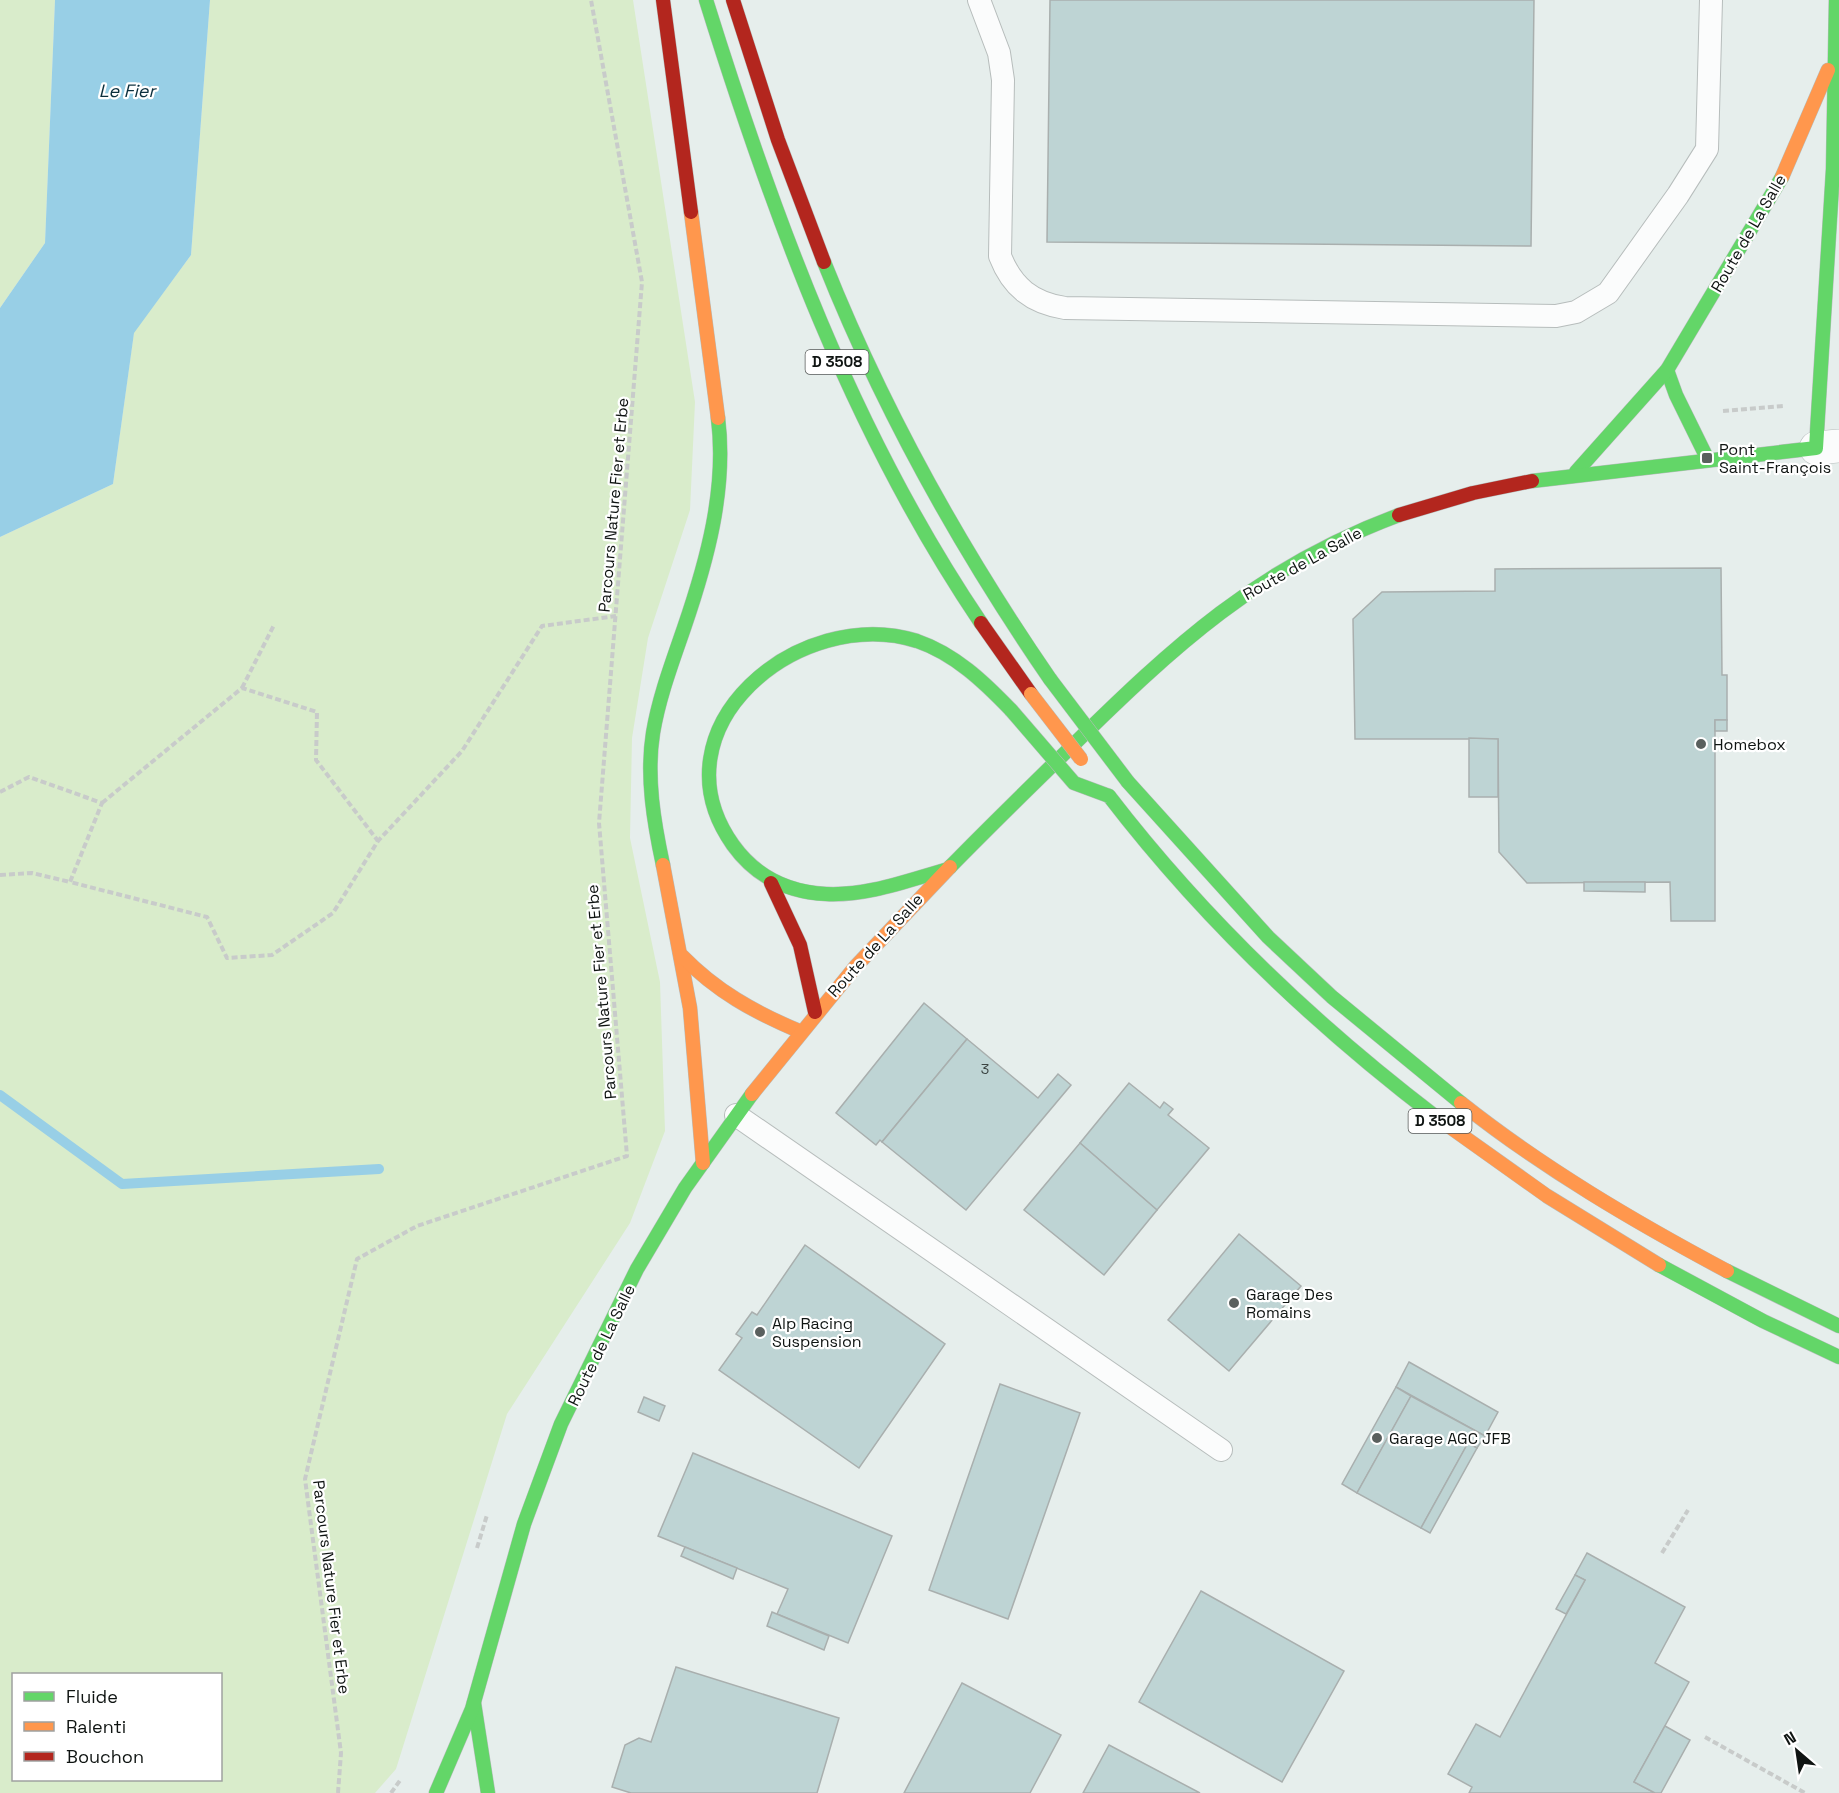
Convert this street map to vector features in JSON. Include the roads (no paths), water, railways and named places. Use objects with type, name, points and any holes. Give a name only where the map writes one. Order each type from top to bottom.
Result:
[{"type":"main road","points":[[663,0],[722,448],[721,486],[709,543],[661,697],[651,753],[652,803],[682,956],[698,1061],[704,1163]]},
{"type":"main road","name":"D 3508","points":[[706,0],[774,208],[847,385],[890,470],[943,564],[988,635],[1091,773],[1171,874],[1252,958],[1388,1081],[1470,1144],[1561,1208],[1695,1287],[1839,1357]]},
{"type":"main road","name":"D 3508","points":[[733,0],[760,91],[792,182],[868,362],[912,454],[961,543],[1050,679],[1128,782],[1268,938],[1358,1021],[1448,1095],[1545,1166],[1625,1216],[1708,1264],[1839,1326]]},
{"type":"main road","name":"Route de La Salle","points":[[436,1793],[474,1703],[508,1579],[543,1467],[597,1347],[653,1244],[736,1115],[799,1030],[862,957],[945,870],[1181,642],[1240,596],[1274,574],[1374,524],[1449,496],[1497,485],[1576,472],[1827,447],[1833,58],[1836,0]]},
{"type":"main road","name":"Route de La Salle","points":[[1576,472],[1667,369],[1779,183],[1833,58]]},
{"type":"main road","points":[[1667,369],[1676,395],[1707,458]]},
{"type":"main road","points":[[815,1012],[809,974],[785,907],[771,884],[746,862],[728,838],[715,811],[710,770],[717,730],[736,696],[772,664],[792,653],[819,644],[874,636],[900,637],[941,651],[963,665],[1011,710],[1074,783],[1109,796]]},
{"type":"main road","points":[[771,884],[800,892],[828,895],[860,891],[945,870]]},
{"type":"main road","points":[[682,956],[721,994],[744,1007],[799,1030]]},
{"type":"main road","name":"Route de La Salle","points":[[474,1703],[488,1793]]},
{"type":"main road","points":[[436,1793],[453,1787]]},
{"type":"lane","points":[[979,0],[999,53],[1003,80],[1000,256],[1017,287],[1031,298],[1047,305],[1065,308],[1536,316],[1556,316],[1576,312],[1608,293],[1699,164],[1707,149],[1709,131],[1711,0]]},
{"type":"lane","points":[[736,1115],[1221,1450]]},
{"type":"water","name":"Le Fier","points":[[55,0],[210,0],[191,255],[134,333],[113,484],[0,537],[0,308],[45,243]]},
{"type":"waterway","points":[[0,1095],[122,1184],[379,1169]]},
{"type":"place","name":"Pont Saint-François","points":[[1707,458]]},
{"type":"place","name":"Homebox","points":[[1701,744]]},
{"type":"place","name":"Garage Des Romains","points":[[1234,1303]]},
{"type":"place","name":"Alp Racing Suspension","points":[[760,1332]]},
{"type":"place","name":"Garage AGC JFB","points":[[1377,1438]]}]
